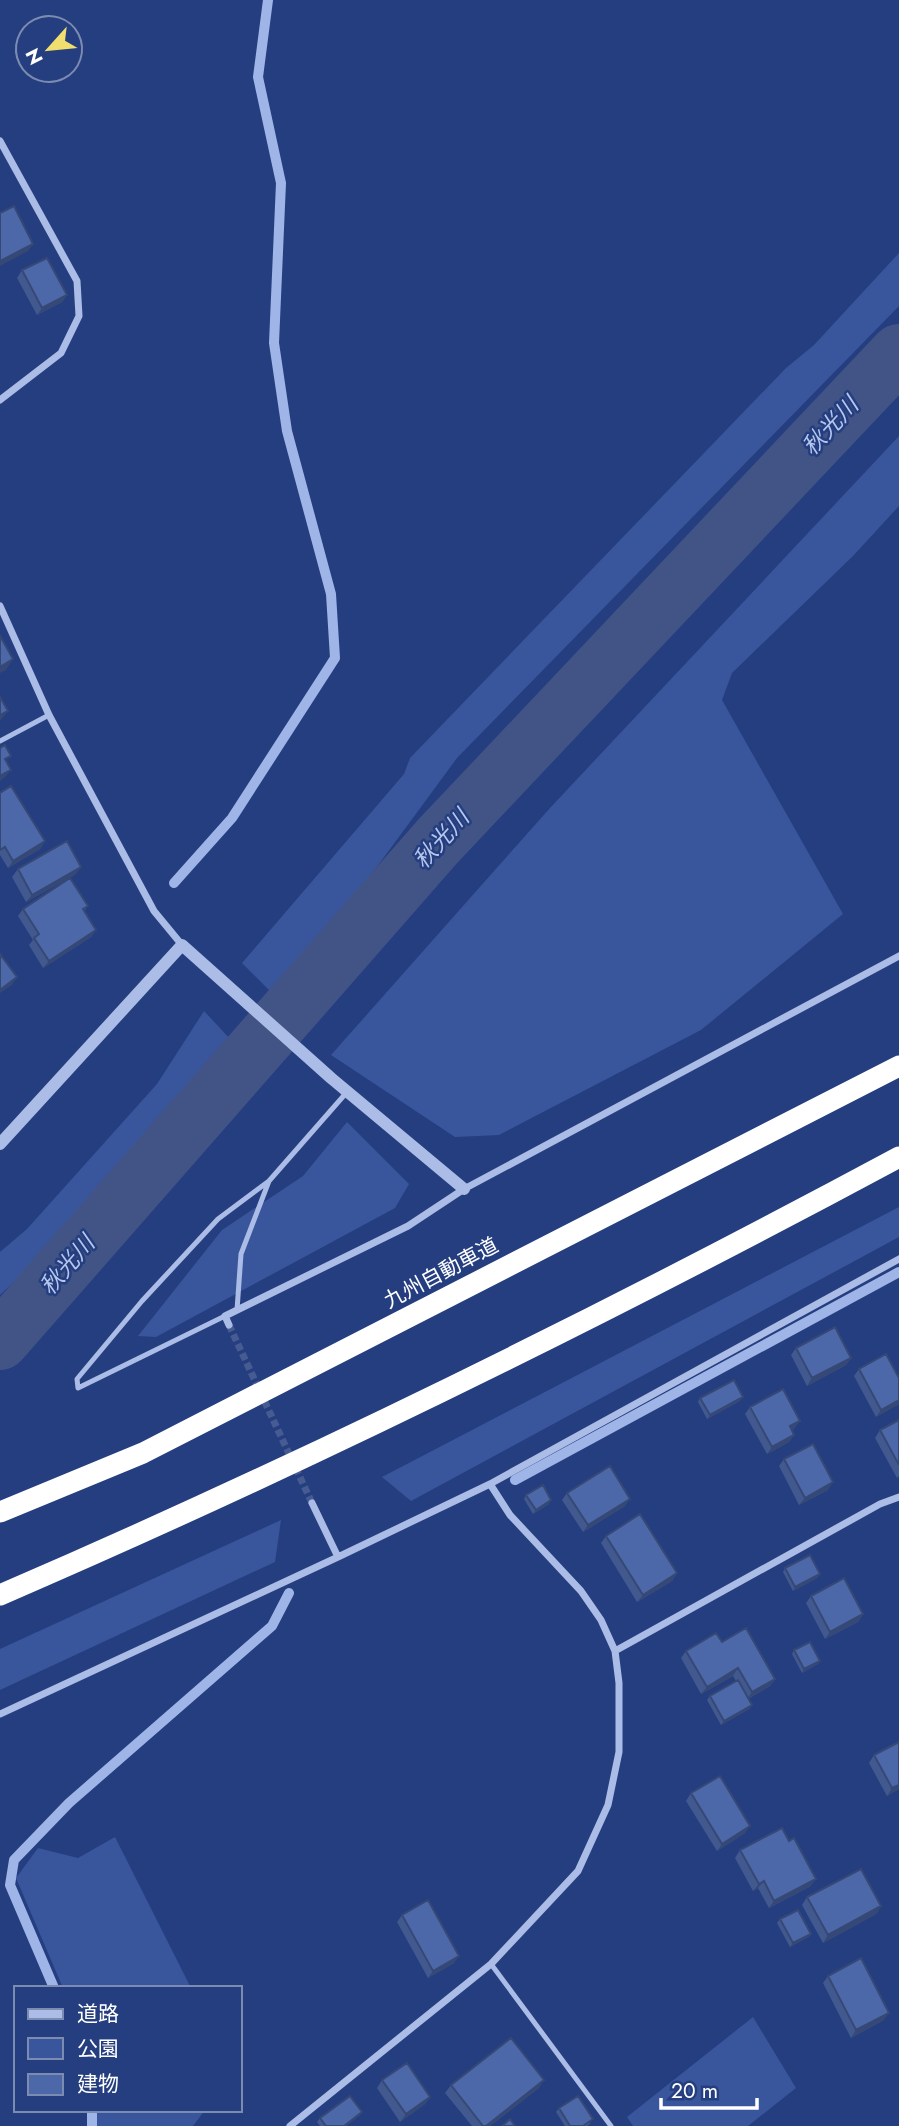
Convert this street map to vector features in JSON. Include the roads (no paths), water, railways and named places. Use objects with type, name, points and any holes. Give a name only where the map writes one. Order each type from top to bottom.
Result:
[{"type":"highway","points":[[813,1110],[899,1056]]},
{"type":"highway","name":"九州自動車道","points":[[0,1512],[143,1453],[899,1066]]},
{"type":"highway","points":[[0,1595],[168,1523],[439,1394],[696,1266],[899,1157]]},
{"type":"street","points":[[0,141],[77,281],[79,316],[61,353],[0,400]]},
{"type":"street","points":[[0,606],[48,715],[154,911],[182,945],[331,1078],[464,1189]]},
{"type":"street","points":[[0,1144],[182,945]]},
{"type":"street","points":[[229,1325],[225,1316],[408,1226],[464,1189],[899,956]]},
{"type":"street","points":[[0,1714],[490,1485],[899,1259]]},
{"type":"street","points":[[290,2126],[491,1964],[578,1871],[608,1805],[619,1752],[619,1683],[615,1651],[601,1620],[581,1591],[510,1515],[490,1485]]},
{"type":"street","points":[[615,1651],[880,1504],[899,1497]]},
{"type":"street","points":[[312,1503],[338,1557]]},
{"type":"lane","points":[[0,741],[48,715]]},
{"type":"lane","points":[[225,1316],[78,1388],[77,1379],[142,1301],[218,1219],[269,1181],[347,1091]]},
{"type":"lane","points":[[237,1310],[241,1254],[269,1181]]},
{"type":"lane","points":[[491,1964],[611,2126]]},
{"type":"waterway","points":[[174,883],[232,818],[335,658],[331,594],[287,431],[274,343],[281,183],[258,77],[268,0]]},
{"type":"waterway","name":"秋光川","points":[[0,1341],[438,841],[899,353]]},
{"type":"waterway","points":[[515,1480],[899,1272]]},
{"type":"waterway","points":[[53,1986],[10,1885],[14,1860],[69,1803],[272,1626],[289,1593]]},
{"type":"waterway","points":[[92,2112],[92,2126]]},
{"type":"tunnel","points":[[229,1325],[312,1503]]}]
